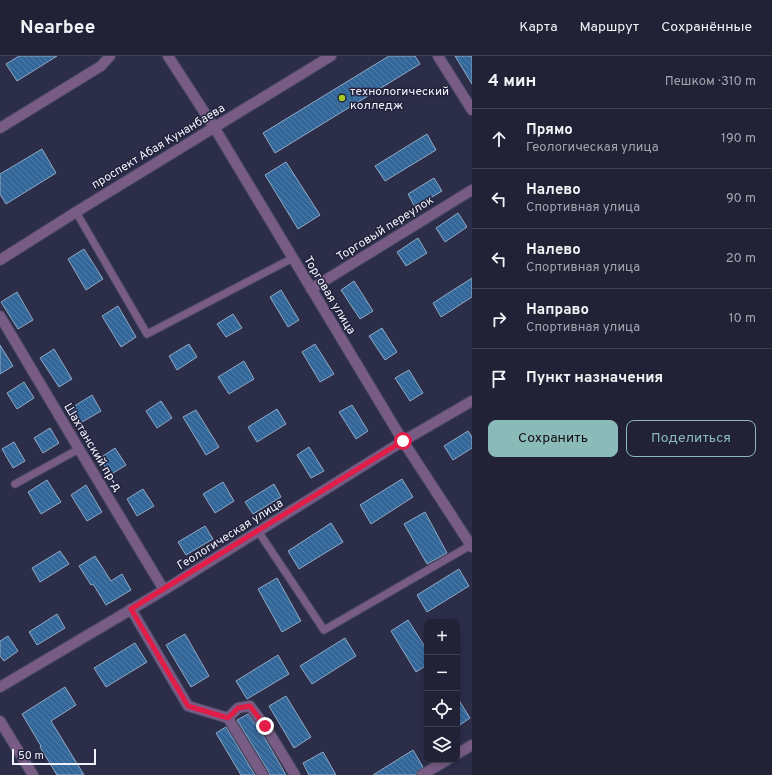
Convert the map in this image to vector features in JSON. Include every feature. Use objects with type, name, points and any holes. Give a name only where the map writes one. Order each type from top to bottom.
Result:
[{"type":"street","points":[[0,128],[101,66],[110,56]]},
{"type":"street","name":"Торговая улица","points":[[168,56],[214,127],[403,441],[471,546]]},
{"type":"street","name":"проспект Абая Кунанбаева","points":[[0,260],[331,56]]},
{"type":"street","points":[[438,56],[472,110]]},
{"type":"street","name":"Торговый переулок","points":[[311,289],[472,190]]},
{"type":"street","name":"Шахтанский пр-д","points":[[0,316],[78,449],[164,590]]},
{"type":"street","name":"Геологическая улица","points":[[0,687],[164,590],[403,441],[472,401]]},
{"type":"street","points":[[131,609],[188,706],[228,718],[263,775]]},
{"type":"street","points":[[228,718],[238,708],[250,706],[265,726],[295,775]]},
{"type":"street","points":[[0,721],[33,775]]},
{"type":"street","points":[[460,752],[472,745]]},
{"type":"street","points":[[422,775],[442,763]]},
{"type":"lane","points":[[76,212],[147,334],[293,258]]},
{"type":"lane","points":[[15,484],[78,449]]},
{"type":"lane","points":[[258,531],[324,630],[471,546]]},
{"type":"building","points":[[19,56],[57,56],[17,81],[6,64]]},
{"type":"building","name":"технологический колледж","points":[[389,56],[415,56],[420,64],[275,153],[263,133]]},
{"type":"building","points":[[455,56],[472,56],[472,84]]},
{"type":"building","points":[[427,134],[436,150],[385,181],[375,166]]},
{"type":"building","points":[[42,149],[56,173],[6,204],[0,194],[0,174]]},
{"type":"building","points":[[286,162],[320,215],[298,229],[265,175]]},
{"type":"building","points":[[434,178],[442,191],[415,207],[408,194]]},
{"type":"building","points":[[458,213],[467,227],[445,242],[436,228]]},
{"type":"building","points":[[418,238],[427,253],[406,266],[397,252]]},
{"type":"building","points":[[84,249],[103,279],[86,290],[68,259]]},
{"type":"building","points":[[472,278],[472,297],[441,317],[433,303]]},
{"type":"building","points":[[354,281],[373,311],[360,319],[341,290]]},
{"type":"building","points":[[281,290],[299,320],[288,327],[270,297]]},
{"type":"building","points":[[17,292],[33,320],[18,329],[1,302]]},
{"type":"building","points":[[118,306],[136,337],[121,347],[102,316]]},
{"type":"building","points":[[233,314],[242,328],[226,337],[217,324]]},
{"type":"building","points":[[382,328],[397,352],[385,360],[369,336]]},
{"type":"building","points":[[189,344],[197,357],[177,370],[169,356]]},
{"type":"building","points":[[315,344],[334,374],[320,382],[302,352]]},
{"type":"building","points":[[0,345],[13,366],[0,374]]},
{"type":"building","points":[[54,349],[72,379],[59,387],[40,358]]},
{"type":"building","points":[[244,361],[254,379],[229,394],[218,377]]},
{"type":"building","points":[[409,370],[423,393],[410,401],[395,378]]},
{"type":"building","points":[[24,382],[34,398],[17,409],[7,393]]},
{"type":"building","points":[[92,395],[101,411],[77,425],[68,410]]},
{"type":"building","points":[[161,401],[172,418],[157,428],[146,411]]},
{"type":"building","points":[[352,405],[368,431],[356,439],[339,412]]},
{"type":"building","points":[[277,409],[286,424],[257,442],[248,427]]},
{"type":"building","points":[[196,410],[219,447],[206,455],[183,417]]},
{"type":"building","points":[[50,428],[59,443],[43,453],[34,438]]},
{"type":"building","points":[[468,431],[472,437],[472,448],[453,460],[444,446]]},
{"type":"building","points":[[14,442],[25,461],[13,468],[2,449]]},
{"type":"building","points":[[309,447],[324,471],[311,478],[297,455]]},
{"type":"building","points":[[115,448],[126,465],[110,475],[100,458]]},
{"type":"building","points":[[402,479],[413,497],[371,524],[360,505]]},
{"type":"building","points":[[47,480],[61,502],[41,514],[28,492]]},
{"type":"building","points":[[223,482],[234,501],[215,513],[203,494]]},
{"type":"building","points":[[274,484],[281,497],[253,514],[245,502]]},
{"type":"building","points":[[86,485],[102,512],[87,521],[71,495]]},
{"type":"building","points":[[143,489],[154,506],[137,516],[127,499]]},
{"type":"building","points":[[425,512],[447,553],[427,564],[404,524]]},
{"type":"building","points":[[331,523],[343,542],[299,569],[288,551]]},
{"type":"building","points":[[205,526],[213,539],[186,555],[178,542]]},
{"type":"building","points":[[60,551],[69,564],[40,582],[32,568]]},
{"type":"building","points":[[95,556],[111,581],[122,574],[131,590],[106,605],[93,584],[91,585],[79,566]]},
{"type":"building","points":[[459,569],[469,586],[427,612],[417,595]]},
{"type":"building","points":[[277,578],[301,621],[282,632],[258,589]]},
{"type":"building","points":[[57,614],[65,628],[37,645],[29,632]]},
{"type":"building","points":[[408,620],[424,645],[424,667],[416,672],[391,631]]},
{"type":"building","points":[[185,634],[209,676],[191,687],[166,645]]},
{"type":"building","points":[[8,636],[18,651],[4,661],[0,656],[0,641]]},
{"type":"building","points":[[345,638],[356,656],[312,684],[300,666]]},
{"type":"building","points":[[135,643],[147,662],[106,687],[94,668]]},
{"type":"building","points":[[278,655],[289,674],[247,699],[236,681]]},
{"type":"building","points":[[65,687],[76,705],[51,721],[84,775],[57,775],[22,714]]},
{"type":"building","points":[[286,696],[311,737],[294,748],[269,706]]},
{"type":"building","points":[[460,702],[470,718],[460,725]]},
{"type":"building","points":[[248,714],[260,730],[286,775],[269,775],[269,772],[237,720]]},
{"type":"building","points":[[226,727],[255,775],[241,775],[216,733]]},
{"type":"building","points":[[413,750],[423,767],[417,772],[416,775],[373,775]]},
{"type":"building","points":[[323,752],[336,775],[309,775],[303,763]]},
{"type":"place","name":"технологический колледж","points":[[342,98]]},
{"type":"route","points":[[265,726],[250,706],[238,708],[228,718],[188,706],[131,609],[403,441]]}]
